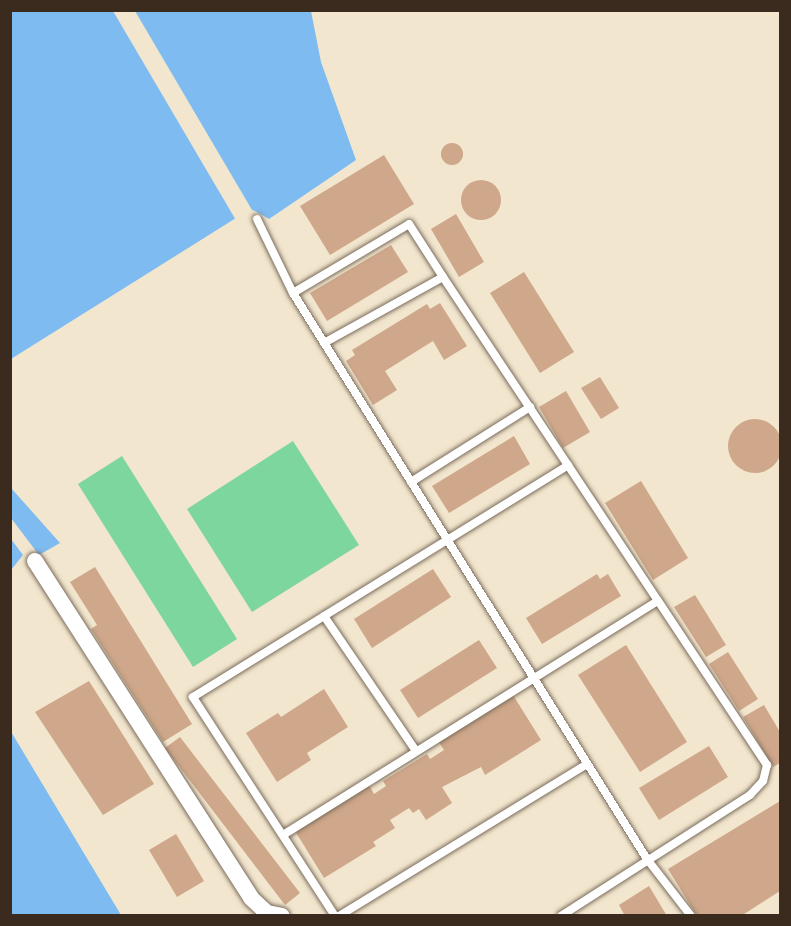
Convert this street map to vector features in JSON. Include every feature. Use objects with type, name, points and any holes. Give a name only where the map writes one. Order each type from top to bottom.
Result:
[{"type":"street","points":[[35,561],[251,898],[267,913],[282,915]]},
{"type":"lane","points":[[258,219],[293,293],[324,343],[647,859],[691,915]]},
{"type":"lane","points":[[293,293],[409,224],[767,765],[763,781],[750,795],[561,915]]},
{"type":"lane","points":[[324,343],[443,277]]},
{"type":"lane","points":[[411,482],[530,407]]},
{"type":"lane","points":[[568,465],[193,697],[337,915],[587,764]]},
{"type":"lane","points":[[282,835],[658,601]]},
{"type":"lane","points":[[324,616],[416,751]]},
{"type":"green space","points":[[293,441],[359,545],[252,612],[187,509]]},
{"type":"green space","points":[[122,456],[237,639],[193,667],[78,484]]},
{"type":"water","points":[[11,11],[311,11],[321,62],[356,160],[269,219],[253,210],[236,218],[11,359]]},
{"type":"water","points":[[11,488],[60,543],[39,555],[11,518]]},
{"type":"water","points":[[11,539],[23,555],[11,570]]},
{"type":"water","points":[[10,730],[121,915],[11,915]]},
{"type":"pier","points":[[113,11],[135,11],[255,215],[237,222]]},
{"type":"building","points":[[452,143],[460,146],[463,154],[460,162],[452,165],[444,162],[441,154],[444,146]]},
{"type":"building","points":[[384,155],[414,204],[330,255],[300,206]]},
{"type":"building","points":[[481,180],[495,186],[501,200],[495,214],[481,220],[467,214],[461,200],[467,186]]},
{"type":"building","points":[[456,214],[484,262],[459,277],[431,229]]},
{"type":"building","points":[[391,245],[408,272],[327,321],[310,293]]},
{"type":"building","points":[[524,272],[574,352],[540,373],[490,293]]},
{"type":"building","points":[[440,303],[467,346],[444,360],[433,341],[385,371],[397,390],[373,405],[346,361],[355,355],[352,350],[427,304],[430,309]]},
{"type":"building","points":[[600,377],[619,408],[601,419],[581,388]]},
{"type":"building","points":[[566,391],[590,432],[563,448],[539,407]]},
{"type":"building","points":[[755,419],[765,421],[774,427],[780,436],[782,446],[780,456],[774,465],[765,471],[755,473],[745,471],[736,465],[730,456],[728,446],[730,436],[736,427],[745,421]]},
{"type":"building","points":[[514,436],[530,464],[449,513],[432,486]]},
{"type":"building","points":[[641,481],[688,558],[653,580],[605,503]]},
{"type":"building","points":[[95,567],[192,724],[163,742],[91,629],[97,625],[70,582]]},
{"type":"building","points":[[433,569],[451,597],[372,648],[354,619]]},
{"type":"building","points":[[597,574],[600,579],[608,574],[621,596],[542,644],[526,618]]},
{"type":"building","points":[[695,595],[726,645],[706,657],[674,607]]},
{"type":"building","points":[[479,640],[497,668],[418,718],[400,690]]},
{"type":"building","points":[[626,645],[687,742],[640,772],[578,675]]},
{"type":"building","points":[[728,652],[758,699],[739,711],[709,664]]},
{"type":"building","points":[[89,681],[154,784],[103,815],[35,712]]},
{"type":"building","points":[[324,689],[348,727],[307,753],[311,760],[277,782],[246,733],[278,713],[281,717]]},
{"type":"building","points":[[513,695],[541,740],[485,775],[481,767],[442,787],[452,803],[426,820],[419,809],[413,813],[409,808],[390,820],[395,828],[373,842],[376,846],[324,878],[295,831],[369,785],[374,794],[386,786],[383,781],[427,754],[430,759],[444,750],[438,741]]},
{"type":"building","points":[[764,705],[780,732],[780,763],[773,767],[743,717]]},
{"type":"building","points":[[180,737],[300,893],[285,905],[165,748]]},
{"type":"building","points":[[709,746],[728,777],[659,820],[639,788]]},
{"type":"building","points":[[780,801],[780,891],[741,916],[697,916],[668,869]]},
{"type":"building","points":[[176,834],[204,881],[177,897],[149,850]]},
{"type":"building","points":[[649,886],[667,916],[625,916],[619,905]]}]
